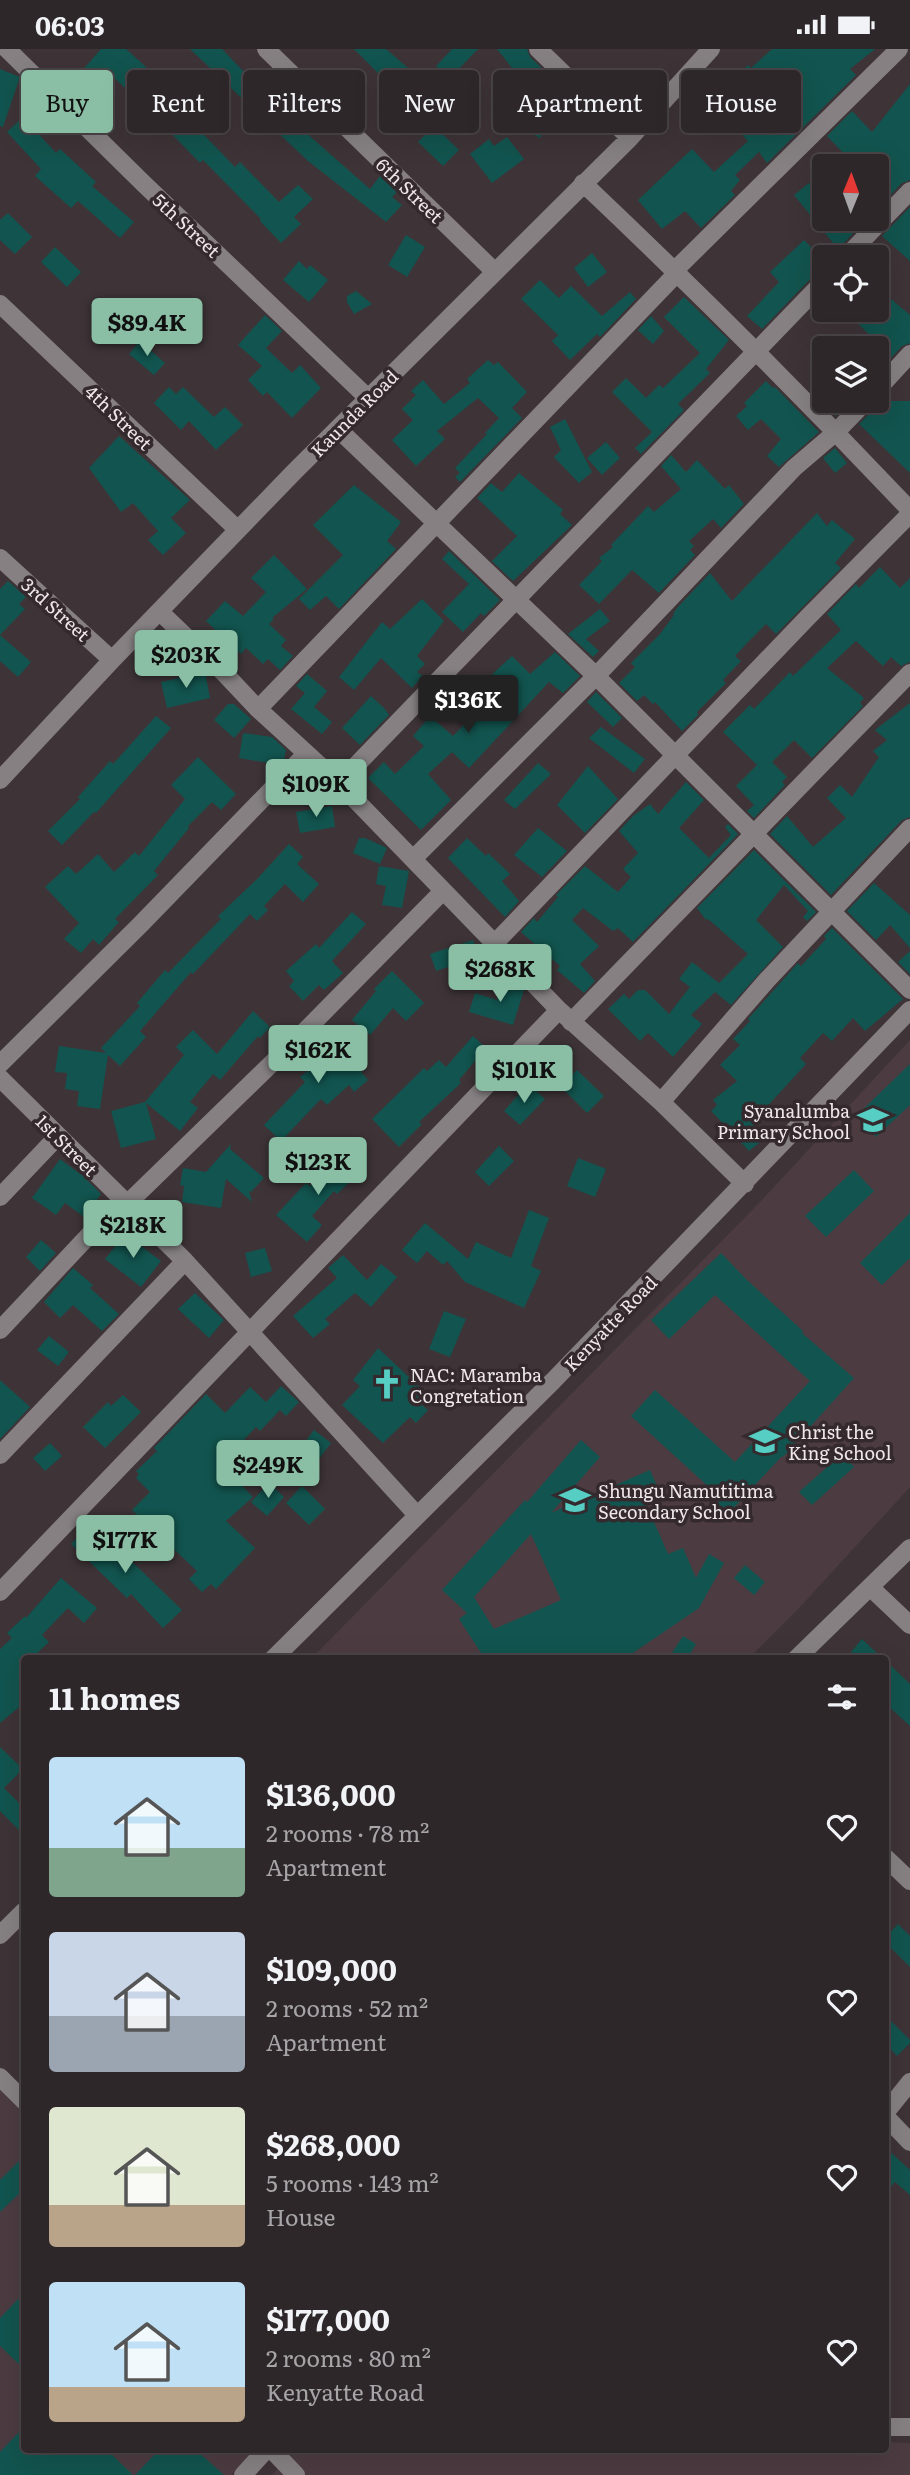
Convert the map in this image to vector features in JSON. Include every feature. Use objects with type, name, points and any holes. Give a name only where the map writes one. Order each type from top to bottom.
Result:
[{"type":"street","name":"5th Street","points":[[7,49],[144,184],[369,398]]},
{"type":"street","name":"6th Street","points":[[266,49],[494,271]]},
{"type":"street","points":[[538,49],[630,138]]},
{"type":"street","name":"Kaunda Road","points":[[0,780],[294,472],[630,138],[711,49]]},
{"type":"street","points":[[258,709],[677,271],[899,49]]},
{"type":"street","points":[[495,943],[910,512],[836,432],[756,354],[677,271],[583,183]]},
{"type":"street","points":[[858,245],[910,191]]},
{"type":"street","points":[[339,783],[812,294]]},
{"type":"street","name":"4th Street","points":[[0,304],[238,530]]},
{"type":"street","points":[[889,377],[910,354]]},
{"type":"street","points":[[413,859],[596,676],[794,468],[854,413]]},
{"type":"street","points":[[338,429],[596,676],[910,990]]},
{"type":"street","name":"3rd Street","points":[[0,558],[112,660]]},
{"type":"street","points":[[160,611],[258,709],[339,783],[565,1016],[661,1102],[745,1184]]},
{"type":"street","points":[[0,1593],[251,1333],[565,1016],[753,835],[910,673]]},
{"type":"street","points":[[0,1064],[306,754]]},
{"type":"street","points":[[661,1102],[767,980],[910,828]]},
{"type":"street","points":[[0,1330],[124,1202],[305,1031],[443,891]]},
{"type":"street","name":"Kenyatte Road","points":[[278,1655],[554,1381],[910,1010]]},
{"type":"street","name":"1st Street","points":[[0,1078],[185,1261],[417,1515]]},
{"type":"street","points":[[0,1197],[58,1136]]},
{"type":"street","points":[[0,1455],[185,1261]]},
{"type":"street","points":[[800,1655],[910,1548]]},
{"type":"street","points":[[871,1588],[910,1625]]},
{"type":"street","points":[[889,1861],[910,1881]]},
{"type":"street","points":[[0,1935],[21,1914]]},
{"type":"street","points":[[0,2077],[21,2098]]},
{"type":"street","points":[[889,2108],[910,2082]]},
{"type":"street","points":[[889,2120],[910,2142]]},
{"type":"street","points":[[889,2427],[910,2427]]},
{"type":"street","points":[[243,2475],[263,2453]]},
{"type":"street","points":[[275,2453],[296,2475]]},
{"type":"shaded area","points":[[910,1040],[910,1487],[800,1607],[752,1655],[315,1655],[762,1200]]},
{"type":"shaded area","points":[[0,2090],[21,2111],[21,2453],[251,2453],[231,2475],[0,2475]]},
{"type":"shaded area","points":[[889,2442],[910,2443],[910,2475],[272,2475],[293,2453],[889,2453]]},
{"type":"building","points":[[101,49],[126,49],[149,70],[127,70],[127,90],[113,77],[113,70],[83,70]]},
{"type":"building","points":[[190,49],[222,49],[243,71],[243,99],[229,86],[229,70],[212,70]]},
{"type":"building","points":[[354,49],[386,49],[410,70],[379,70],[379,74]]},
{"type":"building","points":[[452,49],[478,49],[458,70],[441,70],[436,66]]},
{"type":"building","points":[[497,49],[527,49],[530,57],[544,70],[514,70]]},
{"type":"building","points":[[772,49],[875,49],[850,69],[856,75],[801,129],[801,70],[743,70],[748,65],[751,68]]},
{"type":"building","points":[[0,69],[20,77],[3,127],[0,126]]},
{"type":"building","points":[[910,84],[910,180],[902,183],[889,197],[889,154],[844,154],[827,136],[852,111],[872,132]]},
{"type":"building","points":[[21,119],[21,133],[38,133],[56,153],[60,149],[96,182],[92,186],[134,222],[120,238],[78,201],[71,208],[35,176],[41,169],[7,132]]},
{"type":"building","points":[[171,133],[202,133],[235,167],[240,162],[279,202],[298,185],[313,199],[294,217],[301,224],[281,243],[203,160],[200,163]]},
{"type":"building","points":[[278,133],[307,133],[370,189],[380,176],[397,192],[392,197],[402,205],[386,222],[308,161]]},
{"type":"building","points":[[427,133],[441,133],[459,150],[443,166],[418,142]]},
{"type":"building","points":[[740,133],[797,133],[767,163],[759,152],[735,175],[740,180],[731,191],[735,195],[701,228],[685,211],[662,229],[638,200],[692,149],[714,172],[748,141]]},
{"type":"building","points":[[507,137],[524,159],[492,183],[470,154],[489,139],[494,146]]},
{"type":"building","points":[[809,183],[812,187],[812,217],[794,195]]},
{"type":"building","points":[[910,207],[910,261],[882,236]]},
{"type":"building","points":[[8,213],[32,237],[15,254],[0,240],[0,220]]},
{"type":"building","points":[[823,231],[855,231],[842,245],[835,245]]},
{"type":"building","points":[[406,235],[425,247],[407,277],[388,265]]},
{"type":"building","points":[[804,240],[812,248],[812,277],[762,329],[747,316],[779,282],[770,272]]},
{"type":"building","points":[[55,247],[81,272],[67,287],[41,262]]},
{"type":"building","points":[[592,253],[607,272],[588,287],[574,268]]},
{"type":"building","points":[[299,261],[307,269],[310,265],[328,280],[309,302],[283,280]]},
{"type":"building","points":[[540,280],[559,298],[571,286],[602,316],[630,292],[636,299],[600,337],[597,334],[570,360],[552,341],[558,335],[521,299]]},
{"type":"building","points":[[356,291],[372,304],[354,314],[347,302],[347,296]]},
{"type":"building","points":[[684,297],[729,340],[706,369],[710,373],[678,404],[684,410],[641,454],[635,448],[652,432],[612,392],[626,378],[646,398],[659,385],[663,388],[700,353],[664,317]]},
{"type":"building","points":[[889,297],[910,315],[910,343],[902,346],[889,360],[889,336],[871,336],[856,322],[889,322]]},
{"type":"building","points":[[265,315],[282,331],[266,348],[292,373],[300,365],[321,388],[292,418],[267,392],[263,396],[248,380],[262,366],[238,345]]},
{"type":"building","points":[[651,316],[664,331],[653,344],[638,330]]},
{"type":"building","points":[[140,341],[165,363],[154,375],[129,354]]},
{"type":"building","points":[[488,360],[494,365],[498,362],[527,392],[512,408],[522,418],[460,482],[455,477],[460,473],[455,468],[499,418],[478,398],[437,431],[445,439],[416,466],[392,440],[413,420],[402,409],[416,395],[411,391],[423,380],[444,404],[470,383],[467,379]]},
{"type":"building","points":[[766,381],[819,432],[779,467],[767,456],[781,439],[761,419],[748,430],[736,416],[747,406],[744,403]]},
{"type":"building","points":[[169,387],[176,394],[183,387],[214,417],[225,407],[243,425],[216,450],[189,421],[181,430],[154,403]]},
{"type":"building","points":[[889,401],[910,401],[910,473],[859,424],[870,413],[889,413]]},
{"type":"building","points":[[565,419],[592,472],[579,483],[554,457],[561,450],[550,427]]},
{"type":"building","points":[[119,436],[190,500],[171,518],[186,533],[163,555],[148,540],[158,531],[133,503],[121,512],[89,468]]},
{"type":"building","points":[[606,442],[620,458],[602,475],[587,458]]},
{"type":"building","points":[[835,448],[847,463],[835,473],[823,458]]},
{"type":"building","points":[[671,455],[686,472],[697,460],[725,489],[729,485],[744,504],[721,528],[713,519],[689,541],[694,546],[690,550],[695,555],[659,593],[632,570],[599,604],[579,585],[602,561],[599,558],[613,547],[611,545],[648,506],[654,512],[681,489],[661,466]]},
{"type":"building","points":[[519,473],[563,510],[560,514],[572,525],[513,581],[492,561],[517,536],[477,498],[491,483],[502,492]]},
{"type":"building","points":[[354,485],[401,522],[387,541],[396,549],[339,609],[326,596],[310,610],[299,599],[343,555],[313,525]]},
{"type":"building","points":[[817,513],[827,526],[832,520],[855,539],[835,563],[841,568],[776,634],[766,624],[747,643],[735,656],[741,661],[723,680],[726,683],[682,731],[655,702],[653,704],[644,695],[637,701],[619,683],[635,667],[631,663],[660,634],[677,608],[710,573],[732,601]]},
{"type":"building","points":[[449,551],[500,600],[484,616],[481,613],[463,632],[442,612],[469,584],[442,559]]},
{"type":"building","points":[[274,555],[307,589],[272,618],[274,619],[269,624],[286,640],[281,646],[293,656],[280,670],[268,659],[263,664],[246,648],[241,654],[206,621],[225,601],[243,616],[266,592],[251,578]]},
{"type":"building","points":[[880,567],[900,588],[910,578],[910,662],[901,666],[891,657],[883,666],[856,641],[827,668],[864,698],[860,703],[863,706],[812,758],[794,740],[772,762],[787,777],[782,782],[785,785],[754,818],[747,811],[754,805],[736,786],[757,765],[723,732],[750,705],[754,709],[790,672],[793,676],[841,630],[827,614],[856,584],[859,588]]},
{"type":"building","points":[[8,581],[26,597],[19,604],[25,609],[0,635],[0,589]]},
{"type":"building","points":[[422,599],[444,621],[417,656],[425,664],[417,672],[423,676],[412,688],[381,658],[354,690],[339,677],[382,622],[390,629]]},
{"type":"building","points":[[600,609],[610,621],[586,639],[599,651],[593,657],[568,634]]},
{"type":"building","points":[[0,635],[31,662],[18,677],[0,661]]},
{"type":"building","points":[[555,652],[580,676],[563,693],[549,682],[469,768],[452,752],[428,774],[451,800],[421,830],[368,778],[384,762],[395,774],[424,746],[413,736],[430,716],[453,736],[480,708],[468,697],[512,656],[530,674]]},
{"type":"building","points":[[205,672],[210,698],[167,708],[161,682]]},
{"type":"building","points":[[307,674],[327,691],[314,707],[332,722],[322,734],[291,709],[305,693],[296,686]]},
{"type":"building","points":[[596,692],[622,718],[613,727],[587,702]]},
{"type":"building","points":[[371,696],[389,715],[360,745],[342,728]]},
{"type":"building","points":[[910,703],[910,817],[902,820],[831,895],[770,834],[787,816],[813,847],[846,818],[827,798],[840,785],[852,797],[879,757],[873,751],[887,740],[875,730]]},
{"type":"building","points":[[228,704],[234,704],[251,719],[234,738],[214,720]]},
{"type":"building","points":[[156,716],[171,728],[96,813],[62,845],[48,831],[80,799],[78,797],[110,761],[113,764]]},
{"type":"building","points":[[601,727],[645,759],[634,773],[589,738]]},
{"type":"building","points":[[243,733],[272,737],[286,750],[284,760],[280,765],[239,758]]},
{"type":"building","points":[[198,757],[236,794],[221,810],[212,802],[188,826],[154,871],[158,875],[115,919],[119,922],[99,945],[93,939],[81,953],[64,939],[79,923],[45,887],[68,866],[76,874],[98,854],[114,872],[135,852],[139,856],[185,799],[171,785]]},
{"type":"building","points":[[538,763],[551,774],[515,809],[504,800]]},
{"type":"building","points":[[588,766],[618,799],[585,833],[557,805]]},
{"type":"building","points":[[686,782],[704,800],[679,828],[709,858],[731,835],[725,827],[728,824],[738,834],[633,942],[618,928],[613,931],[583,908],[572,920],[599,946],[580,964],[595,981],[584,993],[557,970],[560,966],[521,932],[534,918],[537,922],[558,897],[556,895],[585,866],[618,892],[631,877],[623,869],[638,853],[619,831],[633,816],[650,804],[658,814]]},
{"type":"building","points":[[332,806],[335,827],[300,833],[296,812]]},
{"type":"building","points":[[538,828],[567,851],[542,877],[514,855]]},
{"type":"building","points":[[359,838],[387,848],[380,864],[353,853]]},
{"type":"building","points":[[467,838],[510,874],[502,881],[519,901],[505,917],[448,858]]},
{"type":"building","points":[[289,844],[303,857],[297,864],[319,884],[303,902],[285,884],[264,906],[268,910],[257,921],[250,914],[193,974],[191,972],[140,1031],[146,1037],[120,1066],[108,1055],[100,1109],[77,1106],[79,1091],[65,1089],[67,1073],[55,1072],[59,1046],[106,1053],[101,1048],[140,1006],[137,1003],[165,970],[168,973],[221,919],[218,916]]},
{"type":"building","points":[[754,850],[816,912],[807,921],[803,917],[808,911],[784,885],[756,920],[783,947],[731,1005],[715,992],[691,1015],[702,1024],[673,1057],[648,1033],[640,1041],[608,1009],[624,994],[629,999],[638,990],[645,990],[669,1014],[690,987],[679,979],[692,962],[719,983],[748,954],[706,920],[697,908]]},
{"type":"building","points":[[379,866],[409,871],[402,908],[382,905],[386,886],[376,884]]},
{"type":"building","points":[[874,883],[910,915],[910,948],[890,925],[876,940],[847,911]]},
{"type":"building","points":[[352,912],[366,924],[332,961],[343,973],[324,990],[319,985],[303,1001],[289,986],[294,981],[286,971],[316,944],[319,948]]},
{"type":"building","points":[[832,928],[903,999],[865,1031],[853,1018],[832,1041],[823,1033],[800,1058],[806,1064],[752,1123],[764,1139],[749,1151],[711,1111],[717,1105],[713,1100],[737,1081],[720,1065],[740,1045],[733,1039],[750,1021],[748,1019],[798,963],[801,966],[826,939],[824,936]]},
{"type":"building","points":[[473,940],[480,960],[455,969],[454,965],[436,971],[430,954]]},
{"type":"building","points":[[910,951],[910,974],[898,962]]},
{"type":"building","points":[[392,971],[424,1003],[406,1021],[393,1008],[370,1035],[352,1020],[376,991],[374,989]]},
{"type":"building","points":[[503,980],[518,984],[524,990],[513,1025],[469,1012],[475,993],[497,1000]]},
{"type":"building","points":[[253,1011],[270,1027],[260,1038],[258,1036],[220,1080],[213,1074],[190,1102],[198,1108],[180,1131],[146,1103],[156,1139],[121,1148],[111,1111],[145,1102],[184,1055],[176,1047],[193,1030],[217,1054]]},
{"type":"building","points":[[324,1032],[334,1042],[335,1040],[368,1080],[354,1092],[349,1085],[327,1105],[321,1099],[281,1141],[264,1125],[305,1082],[300,1077],[310,1069],[304,1062],[317,1050],[312,1045]]},
{"type":"building","points":[[473,1036],[486,1048],[459,1080],[461,1083],[419,1122],[422,1124],[399,1147],[372,1119],[424,1068],[427,1071],[439,1060],[446,1067]]},
{"type":"building","points":[[910,1064],[910,1105],[876,1137],[856,1116]]},
{"type":"building","points":[[577,1070],[604,1096],[587,1113],[560,1086]]},
{"type":"building","points":[[528,1084],[545,1099],[520,1125],[504,1111]]},
{"type":"building","points":[[231,1144],[230,1149],[264,1178],[249,1191],[252,1202],[226,1179],[221,1208],[182,1202],[184,1186],[180,1185],[183,1168],[206,1172]]},
{"type":"building","points":[[499,1146],[514,1161],[489,1186],[475,1172]]},
{"type":"building","points":[[346,1152],[363,1169],[337,1194],[334,1191],[312,1216],[322,1225],[307,1242],[276,1215],[306,1183],[310,1186]]},
{"type":"building","points":[[578,1158],[606,1169],[595,1197],[567,1186]]},
{"type":"building","points":[[60,1159],[101,1194],[84,1217],[65,1203],[56,1215],[32,1198]]},
{"type":"building","points":[[854,1170],[874,1191],[826,1237],[805,1216]]},
{"type":"building","points":[[529,1210],[549,1218],[531,1266],[541,1271],[524,1308],[465,1282],[447,1261],[443,1265],[427,1251],[417,1263],[402,1250],[425,1223],[468,1259],[476,1242],[511,1258]]},
{"type":"building","points":[[910,1213],[910,1258],[882,1285],[860,1263]]},
{"type":"building","points":[[125,1234],[161,1261],[141,1287],[105,1259]]},
{"type":"building","points":[[41,1240],[56,1253],[40,1271],[26,1257]]},
{"type":"building","points":[[265,1248],[272,1271],[251,1277],[245,1253]]},
{"type":"building","points":[[721,1253],[803,1331],[802,1333],[854,1378],[727,1515],[705,1494],[710,1488],[631,1416],[655,1390],[735,1462],[810,1381],[715,1295],[669,1339],[651,1320]]},
{"type":"building","points":[[343,1255],[367,1280],[381,1264],[397,1277],[371,1307],[355,1293],[325,1319],[330,1324],[313,1338],[293,1316],[337,1278],[328,1268]]},
{"type":"building","points":[[73,1268],[93,1285],[90,1288],[119,1314],[102,1331],[73,1305],[60,1318],[44,1302]]},
{"type":"building","points":[[195,1293],[224,1320],[209,1338],[178,1309]]},
{"type":"building","points":[[444,1311],[466,1319],[450,1357],[429,1349]]},
{"type":"building","points":[[49,1336],[69,1352],[58,1366],[37,1350]]},
{"type":"building","name":"NAC: Maramba Congretation","points":[[378,1348],[430,1397],[422,1405],[428,1410],[416,1423],[410,1417],[383,1443],[342,1405],[360,1386],[353,1380]]},
{"type":"building","points":[[0,1380],[30,1407],[0,1439]]},
{"type":"building","points":[[281,1386],[299,1402],[286,1416],[280,1410],[260,1431],[256,1427],[221,1464],[253,1497],[226,1521],[255,1548],[216,1589],[211,1584],[202,1592],[189,1579],[197,1571],[132,1510],[150,1492],[136,1478],[139,1474],[136,1471],[157,1451],[154,1448],[206,1394],[225,1413],[250,1387],[266,1402]]},
{"type":"building","points":[[123,1395],[141,1412],[105,1448],[83,1427],[108,1402],[111,1406]]},
{"type":"building","points":[[314,1430],[331,1443],[310,1471],[293,1458]]},
{"type":"building","points":[[581,1440],[600,1457],[551,1513],[650,1470],[660,1493],[644,1499],[668,1554],[683,1548],[696,1578],[709,1554],[724,1563],[699,1608],[630,1655],[482,1655],[459,1619],[467,1613],[442,1590],[525,1500],[527,1502]],"holes":[[[531,1534],[561,1600],[494,1629],[474,1597]]]},
{"type":"building","points":[[50,1443],[62,1456],[45,1471],[33,1458]]},
{"type":"building","points":[[842,1454],[854,1467],[812,1505],[799,1492]]},
{"type":"building","points":[[269,1483],[284,1497],[267,1516],[251,1502]]},
{"type":"building","points":[[302,1486],[325,1509],[309,1525],[286,1503]]},
{"type":"building","points":[[92,1523],[182,1610],[163,1628],[131,1594],[127,1598],[71,1544]]},
{"type":"building","points":[[745,1565],[765,1582],[754,1595],[734,1578]]},
{"type":"building","points":[[61,1578],[97,1608],[84,1623],[68,1608],[42,1635],[49,1642],[35,1655],[21,1655],[21,1706],[0,1723],[0,1649],[12,1638],[7,1633],[25,1616],[26,1618]]},
{"type":"building","points":[[683,1636],[696,1644],[689,1655],[671,1655]]},
{"type":"building","points":[[862,1639],[879,1655],[854,1655],[851,1652]]},
{"type":"building","points":[[889,1664],[910,1684],[910,1726],[889,1707]]},
{"type":"building","points":[[0,1747],[21,1767],[21,1771],[4,1788],[21,1805],[21,1832],[0,1811]]},
{"type":"building","points":[[898,1924],[910,1936],[910,1967],[889,1946],[889,1934]]},
{"type":"building","points":[[889,2019],[910,2040],[897,2056],[889,2047]]},
{"type":"building","points":[[889,2151],[910,2170],[910,2195],[895,2182],[889,2189]]},
{"type":"building","points":[[21,2159],[21,2192],[0,2212],[0,2180]]},
{"type":"building","points":[[21,2296],[21,2366],[0,2346],[0,2318]]},
{"type":"building","points":[[21,2430],[21,2453],[110,2453],[133,2475],[0,2475],[0,2452]]},
{"type":"building","points":[[156,2453],[199,2453],[224,2475],[135,2475]]},
{"type":"place","name":"Syanalumba Primary School","points":[[873,1120]]},
{"type":"place","name":"NAC: Maramba Congretation","points":[[387,1384]]},
{"type":"place","name":"Christ the King School","points":[[765,1441]]},
{"type":"place","name":"Shungu Namutitima Secondary School","points":[[575,1500]]}]
